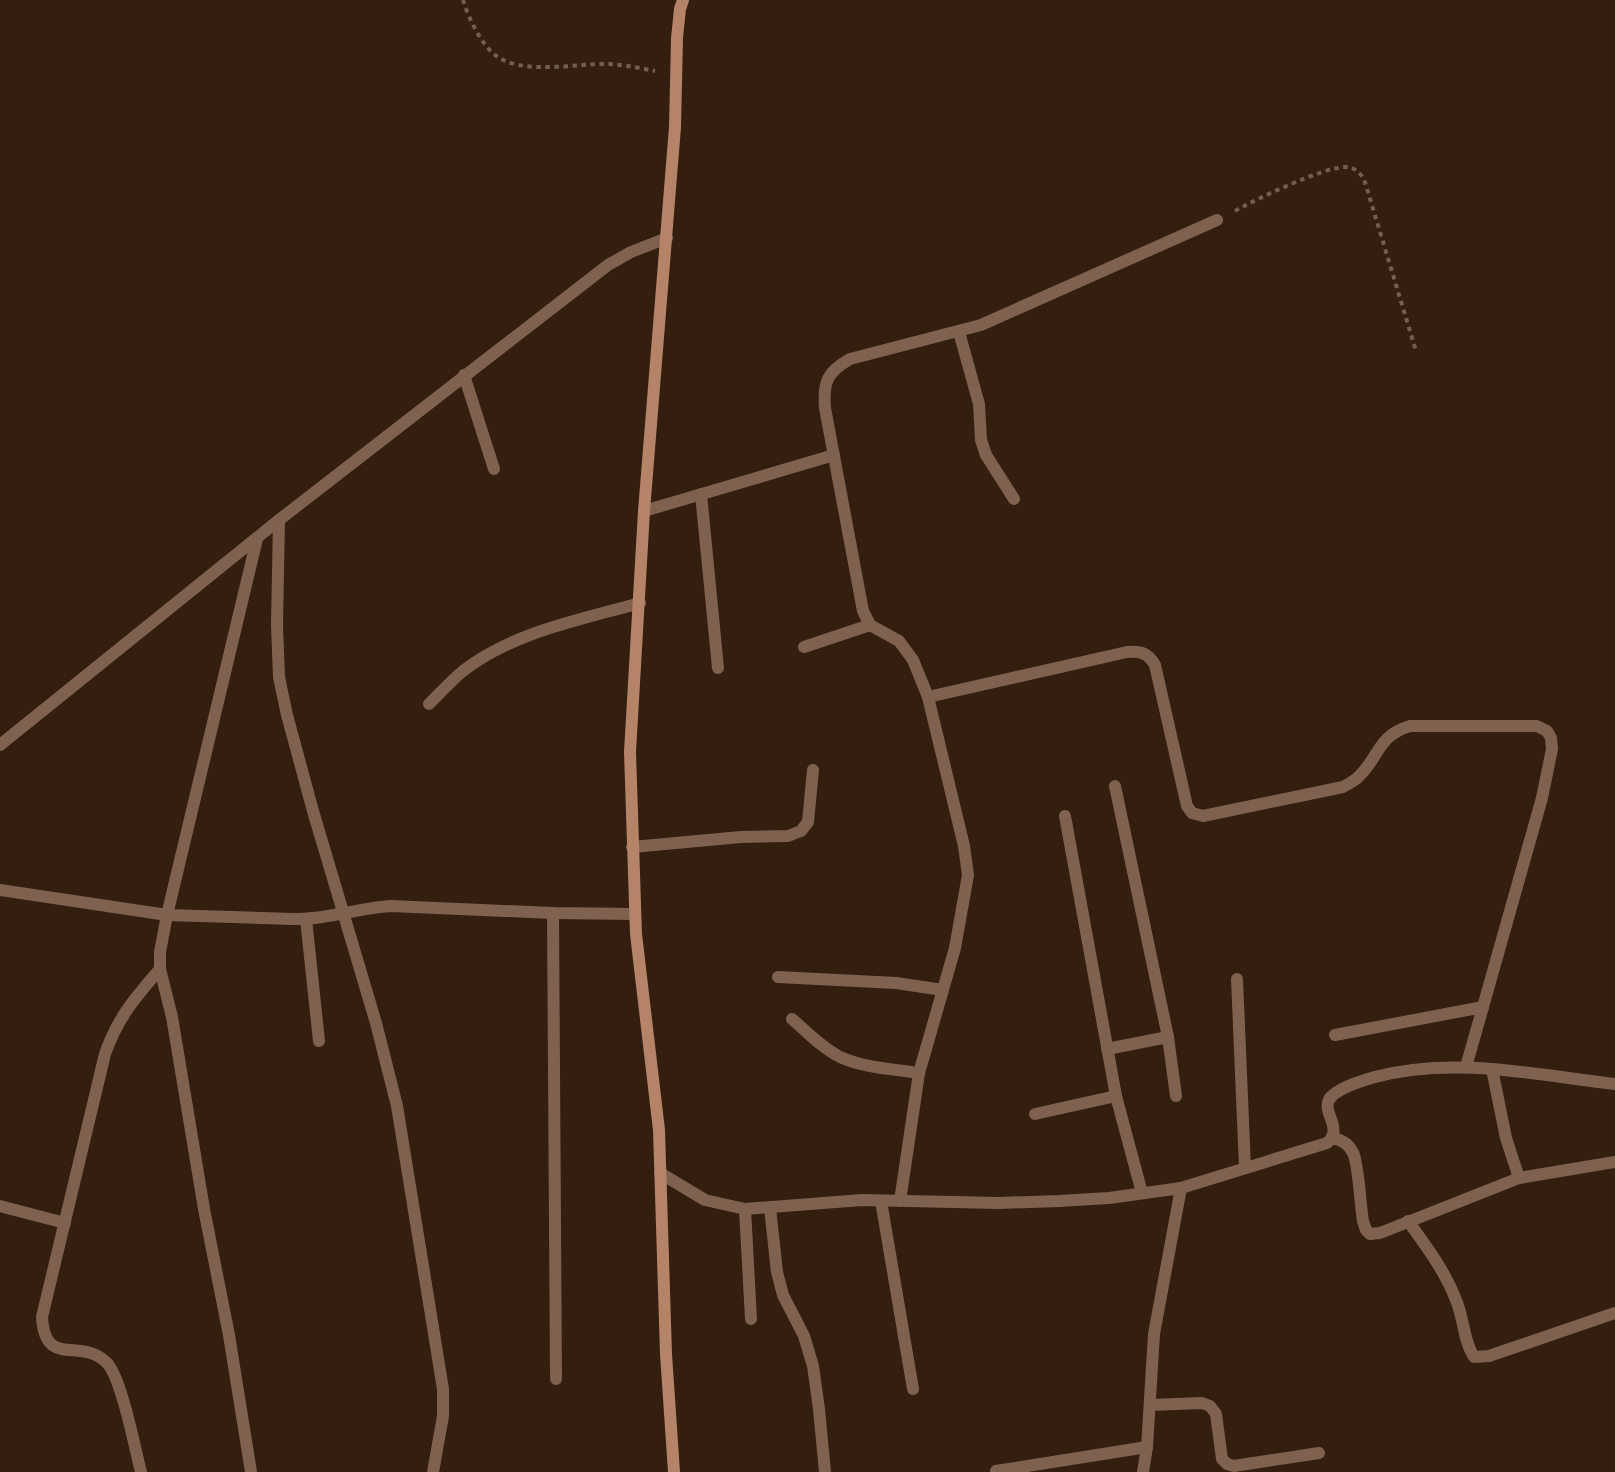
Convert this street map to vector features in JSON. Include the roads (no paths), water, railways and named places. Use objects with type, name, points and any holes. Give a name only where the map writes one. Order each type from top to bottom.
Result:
[{"type":"street","points":[[674,1472],[666,1354],[658,1119],[635,914],[630,752],[644,511],[675,128],[677,38],[683,0]]},
{"type":"street","points":[[900,1201],[920,1073],[955,948],[968,875],[962,835],[928,698],[913,660],[899,641],[870,624],[863,611],[824,392],[828,378],[839,365],[850,359],[959,332],[1010,314],[1217,220]]},
{"type":"street","points":[[0,745],[279,520],[608,265],[631,252],[667,238]]},
{"type":"street","points":[[959,332],[978,404],[984,447],[1014,499]]},
{"type":"street","points":[[464,375],[494,469]]},
{"type":"street","points":[[644,511],[834,455]]},
{"type":"street","points":[[701,494],[718,668]]},
{"type":"street","points":[[279,520],[277,625],[279,676],[313,811],[376,1023],[398,1107],[443,1389],[443,1416],[434,1472]]},
{"type":"street","points":[[251,1472],[229,1335],[204,1209],[171,1017],[160,969],[160,952],[257,539]]},
{"type":"street","points":[[429,704],[462,672],[509,644],[542,631],[640,603]]},
{"type":"street","points":[[804,647],[870,624]]},
{"type":"street","points":[[928,698],[1127,652],[1140,651],[1149,656],[1155,665],[1187,806],[1192,813],[1203,816],[1343,787],[1357,779],[1388,736],[1410,726],[1537,726],[1547,731],[1551,738],[1552,749],[1542,798],[1466,1066]]},
{"type":"street","points":[[632,847],[731,838],[788,836],[801,831],[808,822],[813,770]]},
{"type":"street","points":[[1115,786],[1168,1037],[1176,1096]]},
{"type":"street","points":[[1065,816],[1116,1096],[1142,1193]]},
{"type":"street","points":[[0,890],[167,915],[306,919],[391,906],[635,914]]},
{"type":"street","points":[[553,913],[556,1379]]},
{"type":"street","points":[[306,919],[319,1041]]},
{"type":"street","points":[[141,1472],[116,1376],[106,1362],[93,1354],[54,1347],[47,1341],[42,1317],[105,1054],[113,1032],[127,1009],[160,969]]},
{"type":"street","points":[[778,977],[896,983],[944,990]]},
{"type":"street","points":[[1237,979],[1245,1168]]},
{"type":"street","points":[[1335,1035],[1483,1007]]},
{"type":"street","points":[[792,1020],[824,1047],[840,1057],[853,1062],[920,1073]]},
{"type":"street","points":[[1107,1049],[1168,1037]]},
{"type":"street","points":[[660,1173],[705,1200],[745,1209],[862,1200],[1009,1203],[1099,1199],[1181,1188],[1327,1143],[1333,1138],[1335,1130],[1327,1108],[1328,1100],[1334,1094],[1360,1081],[1380,1076],[1466,1066],[1615,1084]]},
{"type":"street","points":[[1492,1070],[1506,1138],[1519,1178]]},
{"type":"street","points":[[1035,1114],[1116,1096]]},
{"type":"street","points":[[1333,1138],[1348,1144],[1354,1155],[1366,1230],[1370,1234],[1380,1233],[1519,1178],[1615,1162]]},
{"type":"street","points":[[1143,1472],[1147,1447],[1154,1335],[1181,1188]]},
{"type":"street","points":[[881,1201],[913,1389]]},
{"type":"street","points":[[0,1206],[65,1223]]},
{"type":"street","points":[[770,1208],[777,1272],[783,1296],[804,1336],[813,1366],[825,1472]]},
{"type":"street","points":[[745,1209],[751,1319]]},
{"type":"street","points":[[1408,1221],[1450,1284],[1458,1303],[1469,1349],[1474,1357],[1489,1356],[1615,1313]]},
{"type":"street","points":[[1150,1405],[1202,1403],[1210,1406],[1216,1414],[1222,1460],[1234,1466],[1319,1453]]},
{"type":"street","points":[[996,1471],[1147,1447]]}]
